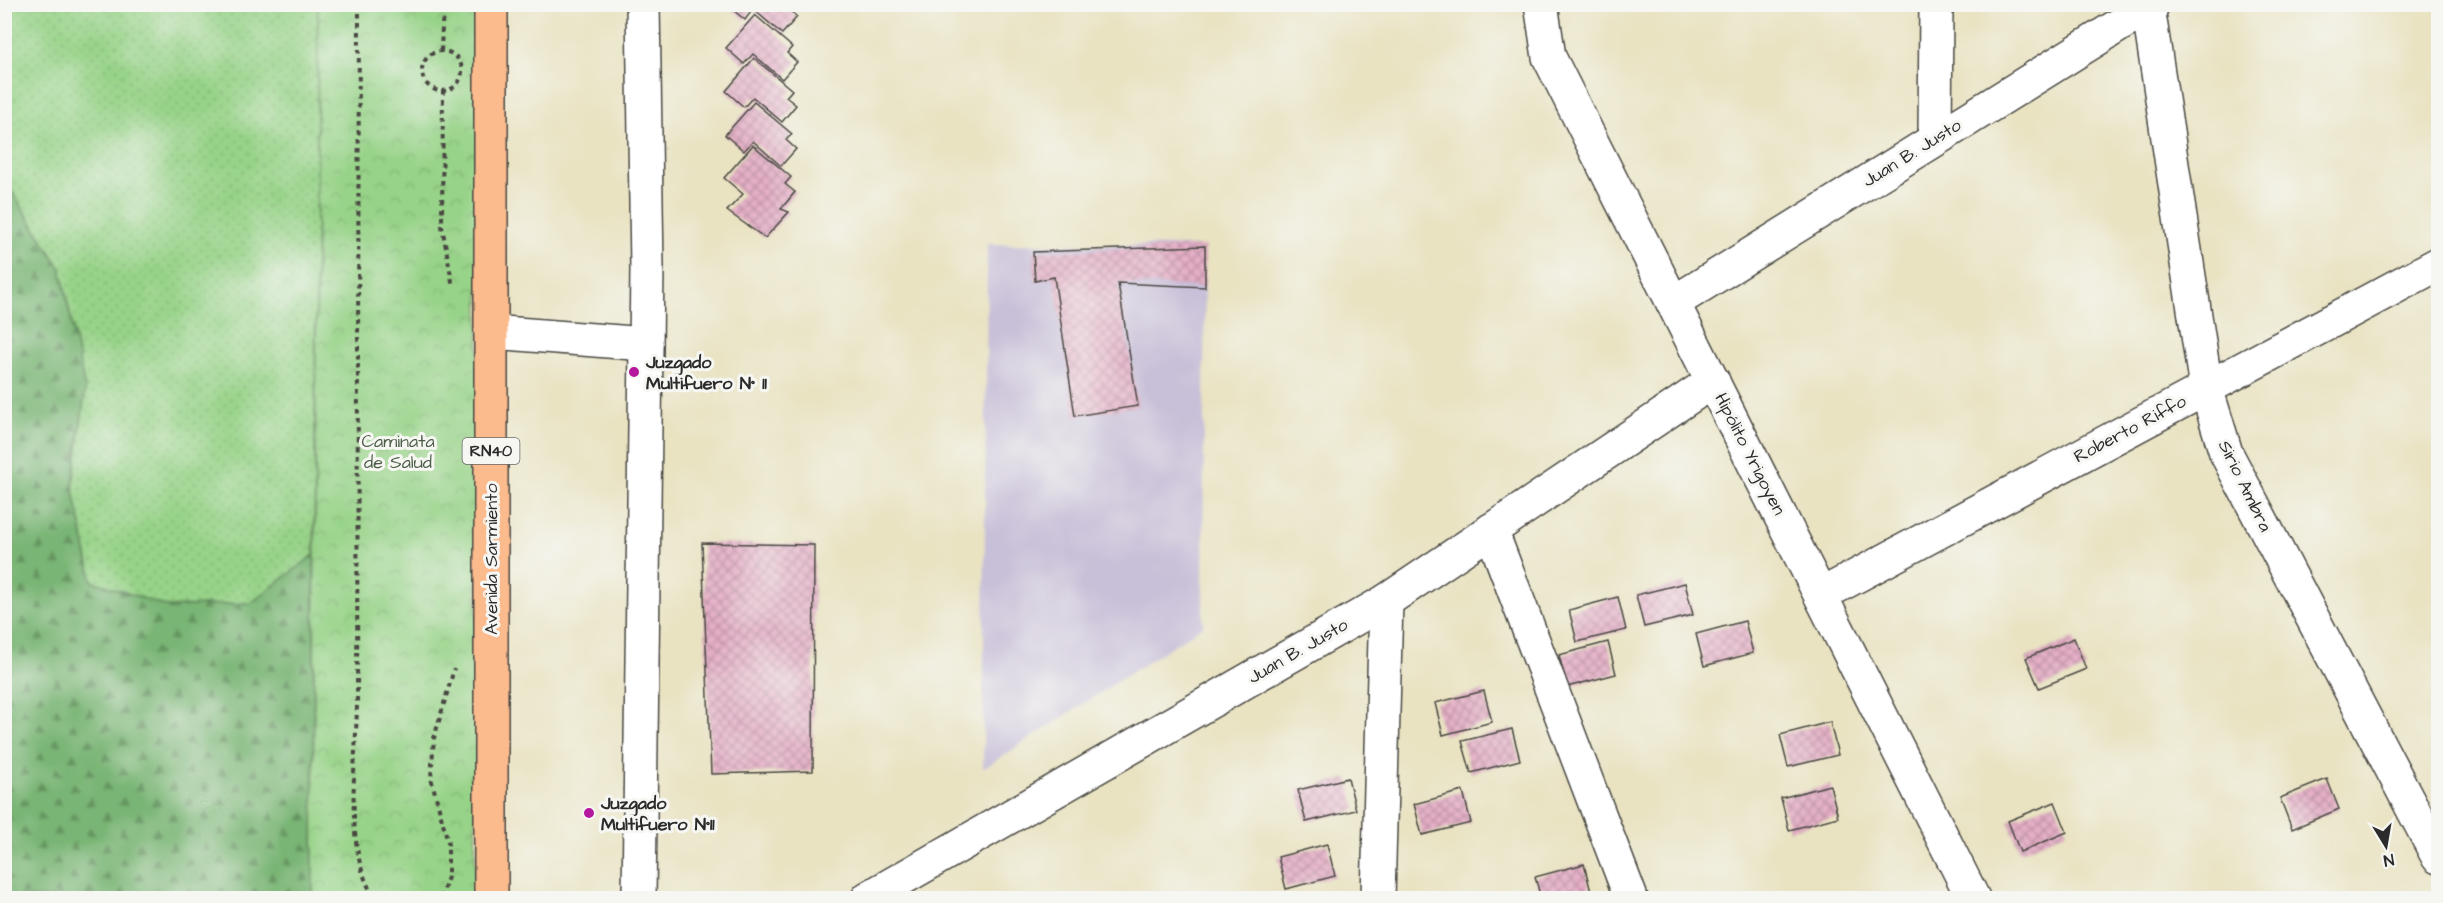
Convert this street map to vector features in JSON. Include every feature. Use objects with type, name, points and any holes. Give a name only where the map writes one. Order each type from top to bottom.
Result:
[{"type":"highway","name":"Avenida Sarmiento","points":[[491,4],[491,898]]},
{"type":"street","points":[[639,898],[646,344],[643,4]]},
{"type":"street","name":"Hipólito Yrigoyen","points":[[1541,4],[1549,57],[1973,898]]},
{"type":"street","points":[[1935,138],[1936,4]]},
{"type":"street","name":"Juan B. Justo","points":[[1673,303],[2150,6]]},
{"type":"street","name":"Sirio Ambra","points":[[2150,6],[2206,388],[2226,453],[2439,857]]},
{"type":"street","name":"Roberto Riffo","points":[[1821,595],[2439,264]]},
{"type":"street","points":[[491,332],[646,344]]},
{"type":"street","name":"Juan B. Justo","points":[[868,898],[1386,601],[1713,381]]},
{"type":"street","points":[[1491,530],[1631,898]]},
{"type":"street","points":[[1378,898],[1386,601]]},
{"type":"path","points":[[359,4],[357,711],[354,809],[360,867],[375,898]]},
{"type":"path","points":[[441,51],[442,4]]},
{"type":"path","points":[[441,51],[456,56],[460,61],[462,73],[457,84],[443,90],[427,83],[422,71],[426,58],[441,51]]},
{"type":"path","points":[[443,90],[442,226],[453,297]]},
{"type":"path","points":[[441,898],[448,877],[448,842],[431,778],[434,738],[455,665]]},
{"type":"shaded area","points":[[987,244],[1205,246],[1203,626],[983,769]]},
{"type":"green space","points":[[5,5],[318,5],[314,555],[251,603],[168,607],[92,581],[73,486],[85,390],[61,269],[5,181]]},
{"type":"green space","name":"Caminata de Salud","points":[[318,5],[481,5],[475,898],[313,898]]},
{"type":"green space","points":[[5,181],[61,269],[85,390],[73,486],[92,581],[168,607],[251,603],[314,555],[313,898],[5,898]]},
{"type":"building","points":[[726,4],[791,4],[787,8],[797,17],[782,34],[753,9],[745,20]]},
{"type":"building","points":[[755,15],[792,47],[787,53],[797,62],[782,79],[753,54],[744,64],[726,48]]},
{"type":"building","points":[[754,58],[792,90],[786,97],[796,105],[782,122],[753,97],[744,107],[726,91]]},
{"type":"building","points":[[754,102],[792,134],[786,140],[796,149],[781,166],[753,141],[744,151],[725,135]]},
{"type":"building","points":[[753,145],[791,177],[785,184],[795,192],[781,209],[789,212],[765,238],[727,211],[743,194],[724,178]]},
{"type":"building","points":[[1205,246],[1205,287],[1118,283],[1138,406],[1075,416],[1054,277],[1035,281],[1033,252]]},
{"type":"building","points":[[702,543],[814,545],[813,771],[711,774]]},
{"type":"building","points":[[1685,583],[1693,615],[1644,627],[1636,595]]},
{"type":"building","points":[[1618,597],[1626,630],[1577,642],[1569,610]]},
{"type":"building","points":[[1745,621],[1753,653],[1704,666],[1696,634]]},
{"type":"building","points":[[2074,638],[2086,669],[2039,688],[2026,658]]},
{"type":"building","points":[[1608,642],[1616,674],[1567,687],[1559,655]]},
{"type":"building","points":[[1484,691],[1492,722],[1443,735],[1435,703]]},
{"type":"building","points":[[1830,722],[1838,755],[1788,767],[1780,735]]},
{"type":"building","points":[[1512,729],[1520,760],[1471,773],[1462,741]]},
{"type":"building","points":[[1348,778],[1356,810],[1306,822],[1298,790]]},
{"type":"building","points":[[2327,779],[2339,809],[2292,829],[2280,798]]},
{"type":"building","points":[[1830,785],[1838,817],[1789,830],[1781,798]]},
{"type":"building","points":[[1463,791],[1471,823],[1422,835],[1414,804]]},
{"type":"building","points":[[2055,802],[2067,832],[2020,852],[2008,821]]},
{"type":"building","points":[[1327,844],[1335,876],[1286,889],[1278,857]]},
{"type":"building","points":[[1584,864],[1592,896],[1541,898],[1535,877]]},
{"type":"place","name":"Juzgado Multifuero N° 11","points":[[634,372]]},
{"type":"place","name":"Juzgado Multifuero N°11","points":[[589,813]]}]
